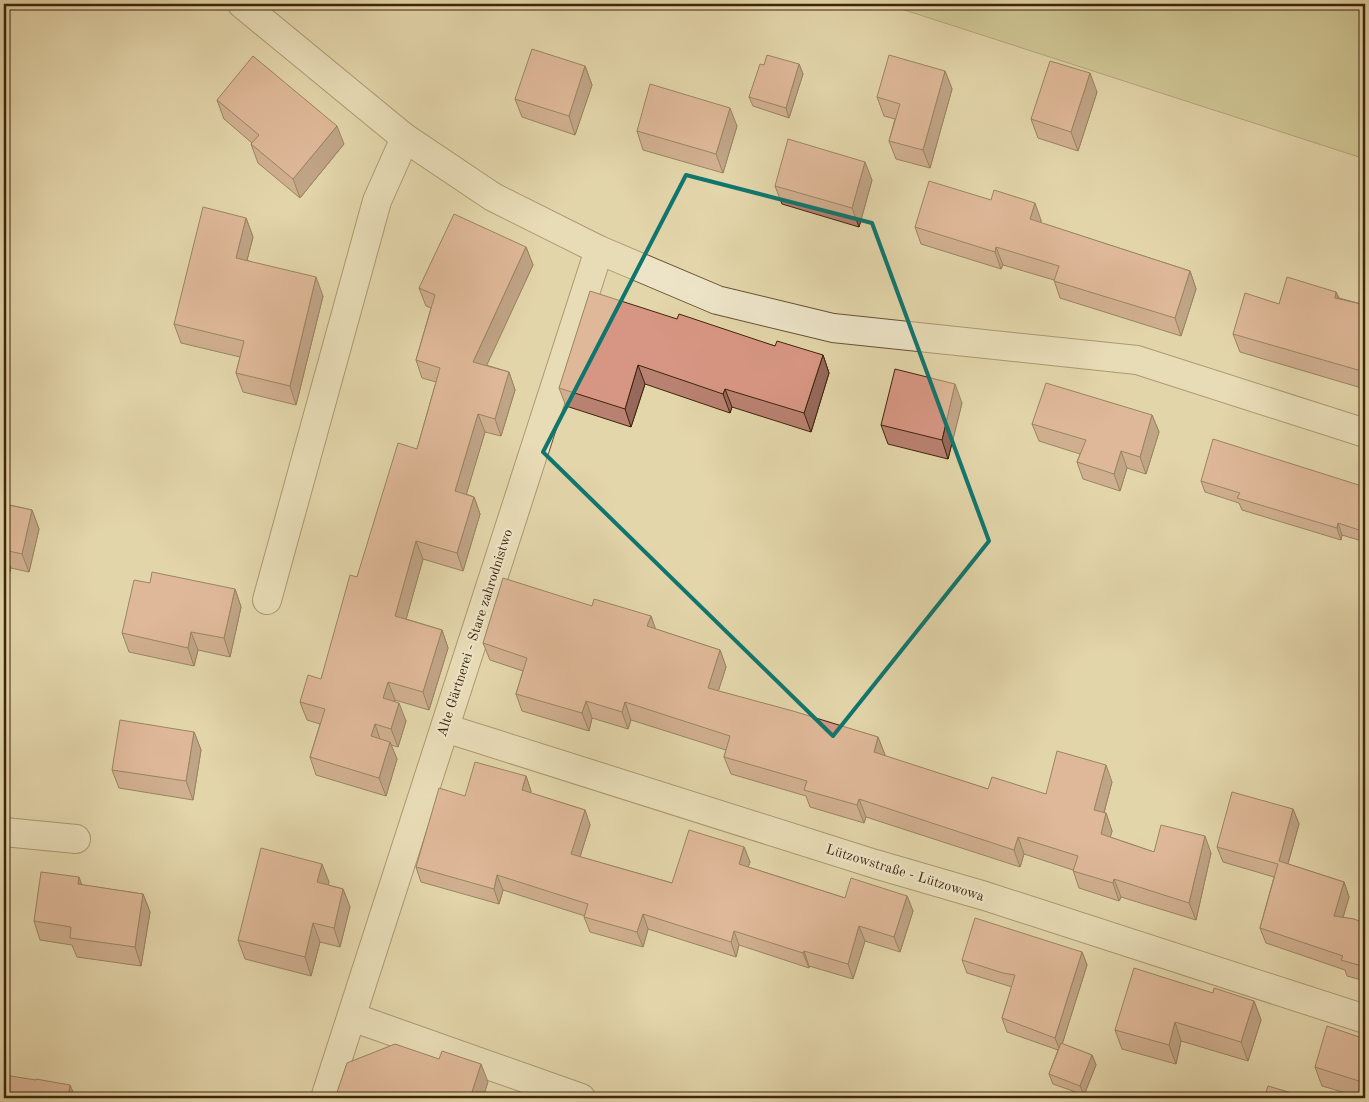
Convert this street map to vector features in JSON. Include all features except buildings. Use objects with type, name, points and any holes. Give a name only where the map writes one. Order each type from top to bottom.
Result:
[{"type":"street","points":[[242,4],[405,138],[493,197],[599,250],[717,300],[823,326],[1137,360],[1365,432]]},
{"type":"street","points":[[267,600],[377,201],[405,138]]},
{"type":"street","name":"Alte Gärtnerei - Stare zahrodnistwo","points":[[325,1098],[599,250]]},
{"type":"street","name":"Lützowstraße - Lützowowa","points":[[444,728],[875,864],[985,896],[1365,1019]]},
{"type":"street","points":[[4,832],[76,839]]},
{"type":"street","points":[[352,1017],[581,1098]]},
{"type":"highlighted area","points":[[686,175],[872,223],[989,541],[833,736],[543,452]]},
{"type":"shaded area","points":[[886,4],[1365,4],[1365,159]]}]
